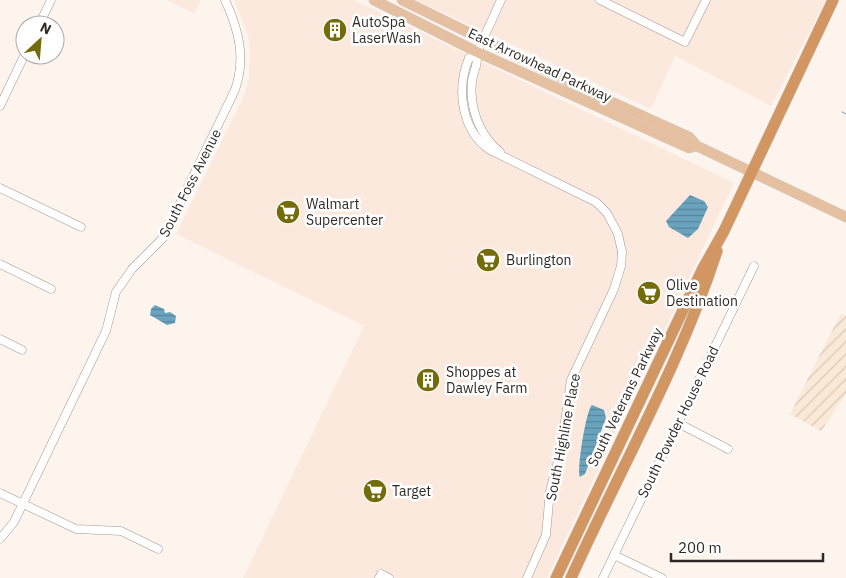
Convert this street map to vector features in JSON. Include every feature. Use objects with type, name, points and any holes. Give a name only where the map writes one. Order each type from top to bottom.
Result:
[{"type":"highway","name":"South Veterans Parkway","points":[[556,578],[702,270],[724,231],[833,0]]},
{"type":"highway","name":"South Veterans Parkway","points":[[571,578],[676,357],[706,286],[724,231]]},
{"type":"main road","name":"East Arrowhead Parkway","points":[[374,0],[476,54],[689,148],[697,146]]},
{"type":"main road","name":"East Arrowhead Parkway","points":[[402,0],[689,137],[697,146],[846,217]]},
{"type":"street","points":[[44,15],[51,0]]},
{"type":"street","name":"South Foss Avenue","points":[[0,539],[10,528],[23,504],[106,331],[116,292],[132,269],[163,238],[235,90],[241,66],[241,48],[238,29],[225,0]]},
{"type":"street","points":[[476,54],[501,0]]},
{"type":"street","points":[[600,0],[685,42],[706,0]]},
{"type":"street","name":"South Highline Place","points":[[505,156],[486,138],[475,111],[472,78],[478,62],[476,54],[469,58],[463,76],[462,98],[465,114],[473,133],[485,147],[580,192],[600,205],[616,227],[622,252],[617,282],[571,380],[561,450],[551,489],[546,535],[527,578]]},
{"type":"street","points":[[0,106],[20,65]]},
{"type":"street","points":[[0,188],[81,227]]},
{"type":"street","points":[[0,264],[51,289]]},
{"type":"street","name":"South Powder House Road","points":[[603,578],[754,266]]},
{"type":"street","points":[[0,339],[22,350]]},
{"type":"street","points":[[678,423],[728,449]]},
{"type":"street","points":[[0,493],[76,529],[121,531],[158,549]]},
{"type":"street","points":[[614,555],[662,578]]},
{"type":"shaded area","points":[[166,0],[201,0],[195,14]]},
{"type":"shaded area","points":[[234,0],[354,0],[734,183],[547,578],[243,578],[364,326],[176,234],[243,98],[249,79],[250,54],[248,35]]},
{"type":"shaded area","points":[[416,0],[826,0],[771,106],[675,56],[651,109]]},
{"type":"shaded area","points":[[841,313],[846,316],[846,394],[821,431],[790,414]]},
{"type":"water","points":[[690,195],[704,201],[708,207],[698,229],[688,238],[669,227],[666,221]]},
{"type":"water","points":[[155,305],[164,309],[165,313],[170,312],[176,316],[175,323],[167,325],[150,315],[151,309]]},
{"type":"water","points":[[592,405],[604,410],[606,418],[585,474],[580,477],[579,464],[582,441]]},
{"type":"waterway","points":[[842,112],[846,114]]},
{"type":"place","name":"AutoSpa LaserWash","points":[[335,30]]},
{"type":"place","name":"Walmart Supercenter","points":[[288,212]]},
{"type":"place","name":"Burlington","points":[[488,260]]},
{"type":"place","name":"Olive Destination","points":[[649,293]]},
{"type":"place","name":"Shoppes at Dawley Farm","points":[[428,380]]},
{"type":"place","name":"Target","points":[[375,491]]}]
